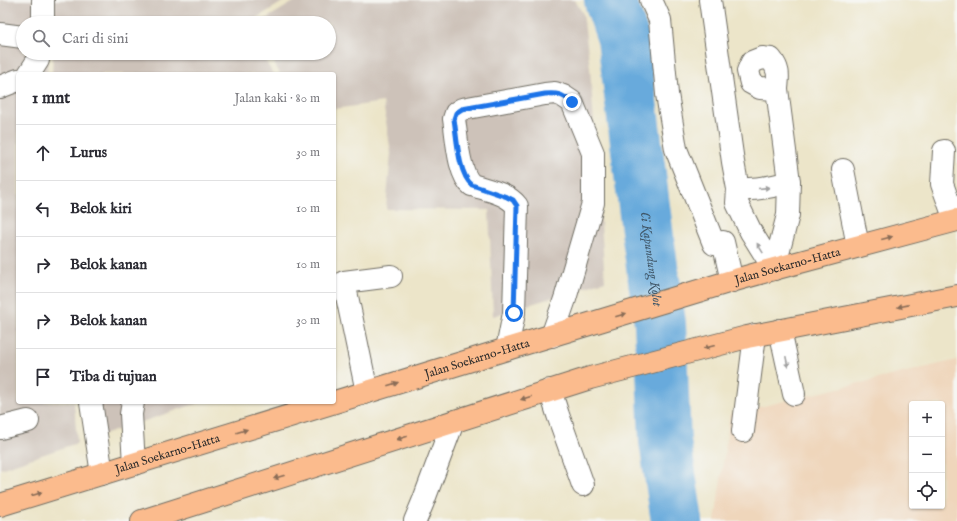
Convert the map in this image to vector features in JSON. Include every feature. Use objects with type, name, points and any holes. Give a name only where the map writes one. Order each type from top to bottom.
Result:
[{"type":"highway","name":"Jalan Soekarno-Hatta","points":[[336,399],[367,392],[774,269],[956,220]]},
{"type":"highway","points":[[142,521],[590,378],[751,336],[957,296]]},
{"type":"highway","name":"Jalan Soekarno-Hatta","points":[[0,505],[134,464],[297,408],[314,404]]},
{"type":"street","points":[[43,0],[43,16]]},
{"type":"street","points":[[651,0],[660,20],[667,94],[676,149],[714,244],[723,242],[730,282]]},
{"type":"street","points":[[710,0],[738,188],[737,203],[751,232],[774,269]]},
{"type":"street","points":[[0,34],[16,36]]},
{"type":"street","points":[[30,72],[38,60]]},
{"type":"street","points":[[0,87],[16,81]]},
{"type":"street","points":[[774,269],[788,215],[789,182],[777,89]]},
{"type":"street","points":[[507,349],[514,313],[517,206],[513,200],[472,185],[468,181],[461,167],[454,119],[456,113],[462,109],[555,93],[572,102],[593,153],[593,203],[565,299],[552,336]]},
{"type":"street","points":[[944,151],[942,184],[956,220]]},
{"type":"street","points":[[843,170],[858,246]]},
{"type":"street","points":[[738,188],[748,190],[773,187],[789,182]]},
{"type":"street","points":[[367,392],[344,282],[391,276]]},
{"type":"street","points":[[780,330],[794,394]]},
{"type":"street","points":[[743,431],[751,336]]},
{"type":"street","points":[[550,390],[583,485]]},
{"type":"street","points":[[91,404],[102,474]]},
{"type":"street","points":[[133,404],[131,414],[134,464]]},
{"type":"street","points":[[0,428],[28,421]]},
{"type":"street","points":[[415,521],[424,502],[453,422]]},
{"type":"shaded area","points":[[0,0],[50,0],[50,16],[16,16],[16,60],[48,60],[47,72],[16,72],[16,404],[74,404],[77,443],[0,469]]},
{"type":"shaded area","points":[[53,0],[286,0],[260,16],[53,16]]},
{"type":"shaded area","points":[[297,0],[575,0],[583,14],[590,68],[605,281],[493,316],[489,210],[386,209],[391,153],[383,102],[336,109],[336,72],[279,72],[273,60],[336,60],[336,16],[271,16]]},
{"type":"shaded area","points":[[53,60],[265,60],[272,72],[52,72]]},
{"type":"shaded area","points":[[957,360],[957,521],[715,521],[730,414]]},
{"type":"shaded area","points":[[83,404],[195,404],[85,441]]},
{"type":"waterway","name":"Ci Kapundung Kolot","points":[[610,0],[623,38],[660,323],[665,441],[677,521]]},
{"type":"route","points":[[514,313],[517,206],[513,200],[472,185],[468,181],[461,167],[454,119],[456,113],[462,109],[545,94],[555,93],[572,102]]}]
